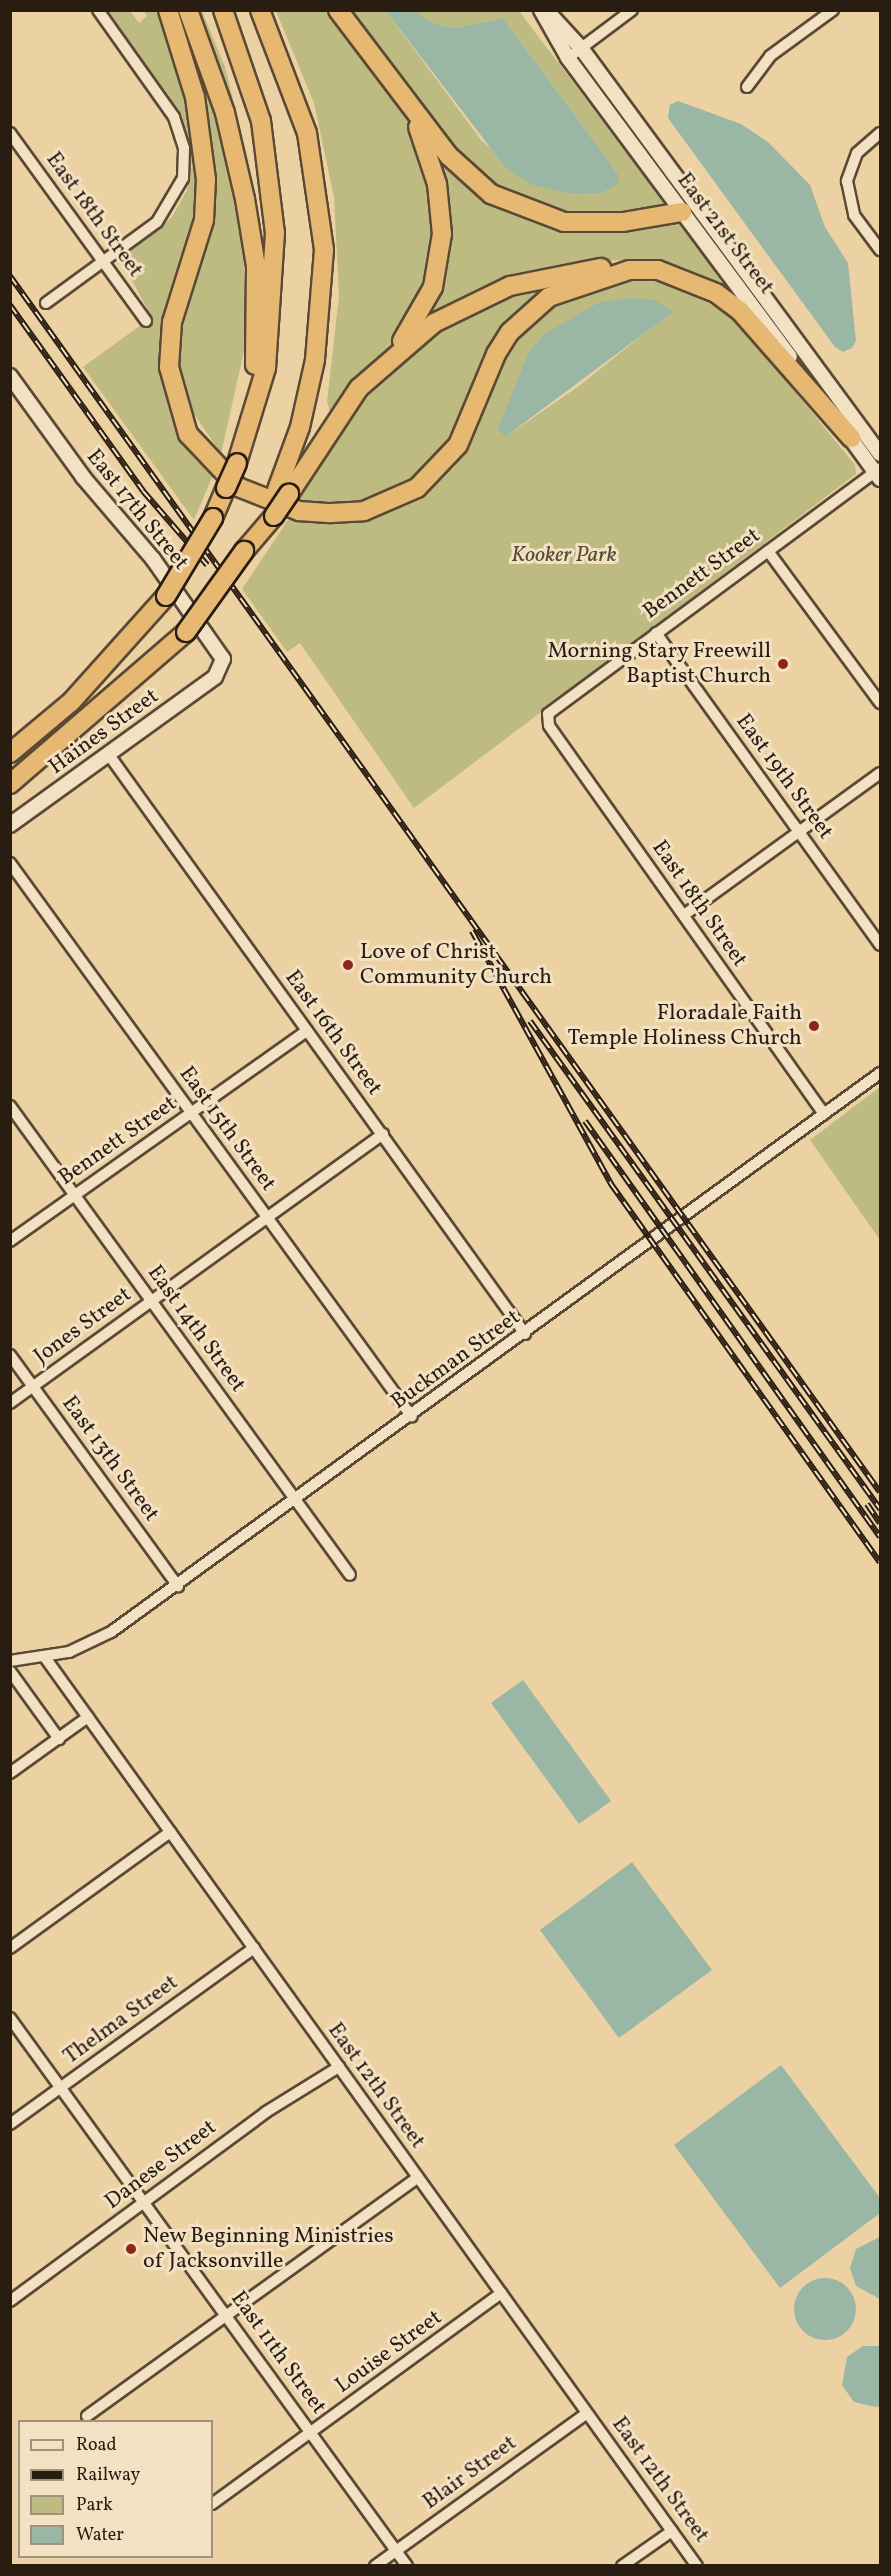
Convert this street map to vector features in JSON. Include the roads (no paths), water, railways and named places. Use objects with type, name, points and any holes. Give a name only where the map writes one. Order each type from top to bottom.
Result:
[{"type":"highway","points":[[168,10],[195,97],[206,179],[204,220],[172,322],[169,367],[188,434],[238,488],[299,512],[331,513],[364,510],[417,488],[458,445],[496,354],[510,332],[549,297],[630,270]]},
{"type":"highway","points":[[188,10],[225,113],[256,266],[254,385],[238,461]]},
{"type":"highway","points":[[10,753],[71,702],[166,596],[213,518],[238,461],[266,368],[275,233],[260,113],[223,10]]},
{"type":"highway","points":[[260,10],[307,133],[324,250],[315,360],[283,492]]},
{"type":"highway","points":[[338,10],[400,94],[470,178],[515,207],[591,225],[682,212]]},
{"type":"highway","points":[[10,784],[186,632],[270,515],[283,492],[334,420],[386,361],[423,310],[442,234],[431,157],[400,94]]},
{"type":"highway","points":[[386,361],[450,314],[510,286],[566,272],[658,270],[716,292],[740,311],[850,438]]},
{"type":"main road","name":"East 21st Street","points":[[541,10],[567,58],[850,438],[879,473]]},
{"type":"main road","name":"East 21st Street","points":[[546,10],[581,48],[880,454]]},
{"type":"main road","points":[[682,212],[710,224]]},
{"type":"main road","name":"East 17th Street","points":[[10,376],[219,649],[220,672]]},
{"type":"main road","name":"Haines Street","points":[[10,825],[220,672]]},
{"type":"street","points":[[46,303],[163,216],[178,193],[186,160],[174,117],[98,10]]},
{"type":"street","points":[[567,58],[632,10]]},
{"type":"street","points":[[747,87],[770,56],[833,10]]},
{"type":"street","name":"East 18th Street","points":[[10,133],[146,321]]},
{"type":"street","points":[[880,133],[850,166],[847,196],[854,215],[880,250]]},
{"type":"street","name":"Bennett Street","points":[[548,714],[768,551],[879,473]]},
{"type":"street","points":[[768,551],[880,703]]},
{"type":"street","name":"East 19th Street","points":[[656,633],[880,945]]},
{"type":"street","name":"East 18th Street","points":[[548,714],[549,724],[824,1114]]},
{"type":"street","name":"East 16th Street","points":[[109,755],[525,1334]]},
{"type":"street","points":[[684,915],[880,773]]},
{"type":"street","name":"East 15th Street","points":[[10,863],[412,1417]]},
{"type":"street","name":"Bennett Street","points":[[10,1241],[307,1031]]},
{"type":"street","name":"Buckman Street","points":[[44,1656],[103,1637],[178,1586],[880,1074]]},
{"type":"street","name":"East 14th Street","points":[[10,1107],[350,1575]]},
{"type":"street","name":"Jones Street","points":[[10,1403],[383,1134]]},
{"type":"street","name":"East 13th Street","points":[[10,1355],[178,1586]]},
{"type":"street","points":[[10,1661],[44,1656]]},
{"type":"street","name":"East 12th Street","points":[[44,1656],[697,2565]]},
{"type":"street","points":[[10,1671],[58,1739]]},
{"type":"street","points":[[10,1773],[88,1717]]},
{"type":"street","points":[[10,1948],[170,1832]]},
{"type":"street","name":"Thelma Street","points":[[10,2124],[254,1948]]},
{"type":"street","name":"East 11th Street","points":[[10,2018],[407,2565]]},
{"type":"street","name":"Danese Street","points":[[10,2301],[316,2076],[339,2067]]},
{"type":"street","points":[[87,2416],[228,2318],[418,2177]]},
{"type":"street","name":"Louise Street","points":[[213,2503],[501,2293]]},
{"type":"street","name":"Blair Street","points":[[375,2565],[587,2413]]},
{"type":"street","points":[[622,2565],[672,2531]]},
{"type":"water","points":[[386,11],[415,11],[432,23],[455,28],[503,18],[618,174],[618,185],[601,193],[574,194],[532,185],[505,167]]},
{"type":"water","points":[[678,101],[741,124],[769,143],[810,185],[825,227],[848,263],[856,341],[852,348],[843,352],[835,347],[668,118],[670,105]]},
{"type":"water","points":[[629,298],[655,300],[673,312],[505,437],[498,428],[528,354],[544,334],[598,303]]},
{"type":"water","points":[[523,1680],[611,1801],[579,1824],[491,1703]]},
{"type":"water","points":[[632,1862],[712,1970],[619,2038],[540,1930]]},
{"type":"water","points":[[781,2065],[880,2198],[880,2213],[780,2288],[674,2145]]},
{"type":"water","points":[[880,2237],[880,2299],[856,2286],[850,2268],[856,2249]]},
{"type":"water","points":[[819,2278],[831,2278],[847,2287],[854,2297],[856,2309],[854,2321],[847,2331],[831,2340],[819,2340],[808,2335],[799,2326],[794,2315],[794,2303],[799,2292],[808,2283]]},
{"type":"water","points":[[863,2346],[880,2346],[880,2406],[854,2402],[842,2385],[847,2357]]},
{"type":"railway","points":[[10,276],[880,1492]]},
{"type":"railway","points":[[10,305],[143,491],[207,565]]},
{"type":"railway","points":[[472,931],[611,1184],[880,1562]]},
{"type":"railway","points":[[530,1021],[880,1509]]},
{"type":"railway","points":[[585,1121],[880,1537]]},
{"type":"railway","points":[[867,1504],[880,1523]]},
{"type":"place","name":"Morning Stary Freewill Baptist Church","points":[[783,664]]},
{"type":"place","name":"Love of Christ Community Church","points":[[348,965]]},
{"type":"place","name":"Floradale Faith Temple Holiness Church","points":[[814,1026]]},
{"type":"place","name":"New Beginning Ministries of Jacksonville","points":[[131,2249]]},
{"type":"park label","name":"Kooker Park","points":[[564,556]]}]
